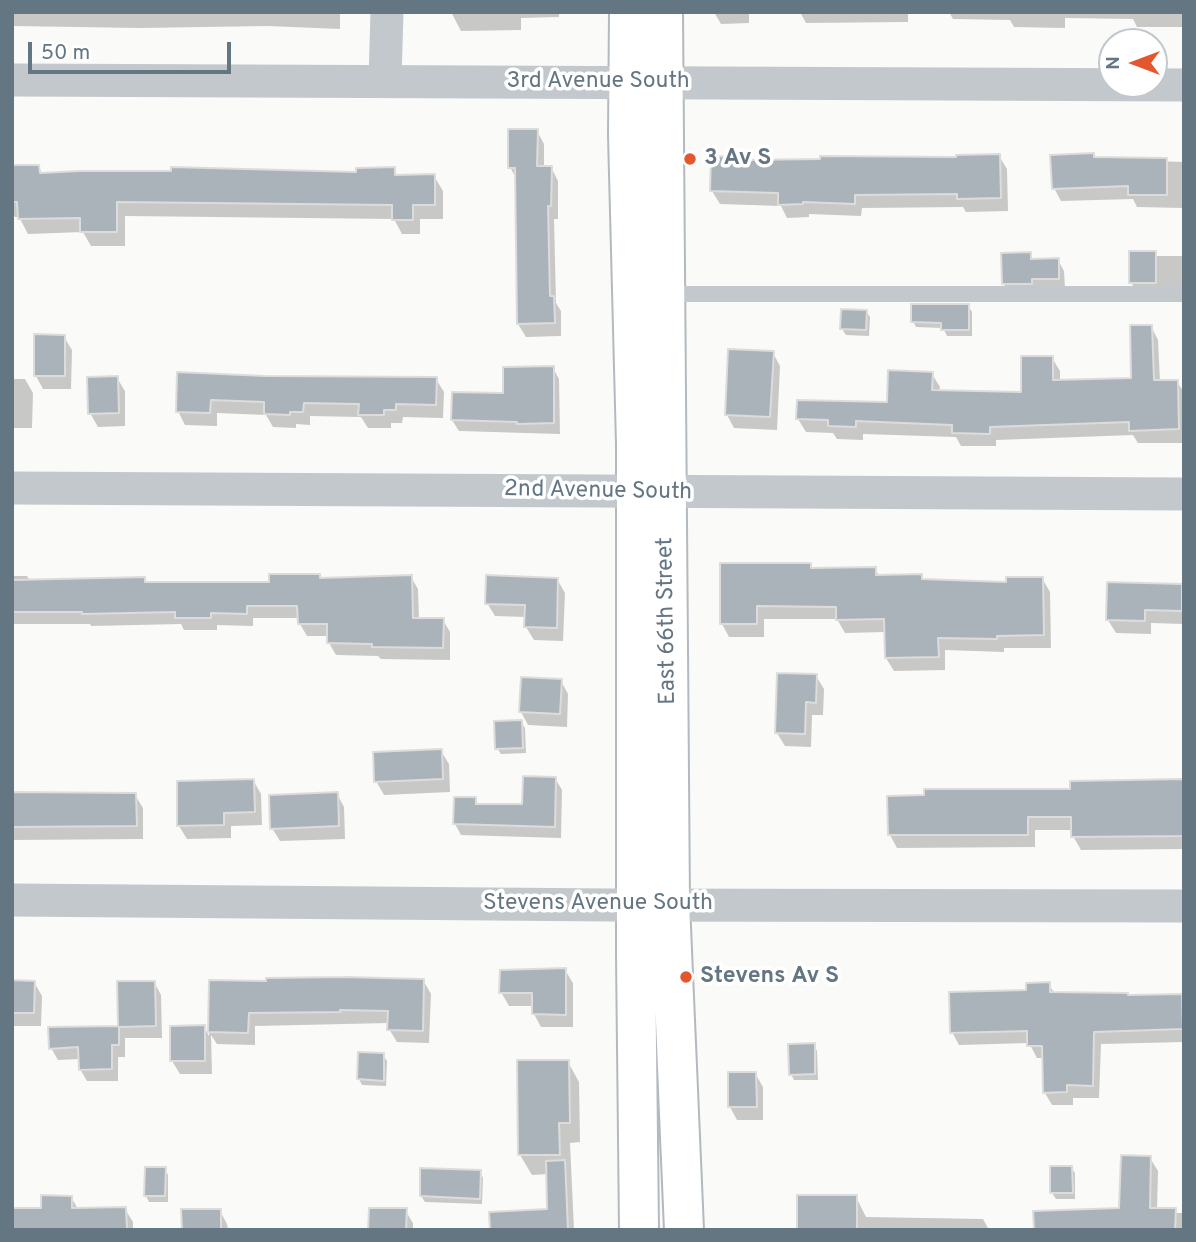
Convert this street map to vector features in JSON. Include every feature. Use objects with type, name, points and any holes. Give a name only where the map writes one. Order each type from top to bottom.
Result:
[{"type":"main road","name":"East 66th Street","points":[[629,12],[646,82],[649,294],[636,444],[651,493],[654,904],[639,1230]]},
{"type":"main road","name":"East 66th Street","points":[[646,82],[663,12]]},
{"type":"main road","name":"East 66th Street","points":[[654,904],[684,1230]]},
{"type":"street","points":[[385,81],[387,12]]},
{"type":"street","name":"3rd Avenue South","points":[[12,80],[1184,85]]},
{"type":"street","name":"2nd Avenue South","points":[[12,488],[1184,494]]},
{"type":"street","name":"Stevens Avenue South","points":[[12,900],[1184,906]]},
{"type":"lane","points":[[649,294],[1184,294]]},
{"type":"building","points":[[508,129],[538,129],[537,166],[552,166],[551,206],[548,206],[550,296],[554,296],[555,323],[517,324],[515,168],[508,168]]},
{"type":"building","points":[[1094,153],[1094,157],[1167,158],[1167,195],[1128,195],[1128,186],[1052,189],[1050,155]]},
{"type":"building","points":[[1000,154],[1001,198],[957,199],[957,194],[855,195],[855,204],[803,202],[778,205],[778,193],[710,191],[711,156],[746,157],[746,160],[820,159],[820,156],[956,157]]},
{"type":"building","points":[[12,165],[39,165],[40,173],[171,171],[171,167],[356,172],[356,168],[395,167],[395,175],[435,174],[435,205],[413,205],[413,220],[392,220],[392,205],[117,202],[117,232],[80,232],[80,218],[18,219],[17,202],[12,202]]},
{"type":"building","points":[[1129,251],[1156,251],[1156,283],[1129,283]]},
{"type":"building","points":[[1031,252],[1031,259],[1059,258],[1059,279],[1032,279],[1032,284],[1002,284],[1001,253]]},
{"type":"building","points":[[911,304],[969,304],[969,330],[941,330],[941,323],[911,322]]},
{"type":"building","points":[[841,309],[867,310],[866,330],[840,329]]},
{"type":"building","points":[[1130,325],[1152,325],[1154,380],[1178,380],[1179,429],[1129,431],[1129,422],[990,427],[990,434],[952,433],[952,425],[856,421],[856,427],[828,426],[828,420],[796,419],[797,400],[887,402],[888,370],[933,372],[932,390],[1021,392],[1021,356],[1053,356],[1053,380],[1131,378]]},
{"type":"building","points":[[34,334],[65,335],[65,376],[34,376]]},
{"type":"building","points":[[728,349],[774,351],[770,417],[725,415]]},
{"type":"building","points":[[554,366],[554,423],[451,420],[452,392],[503,393],[503,367]]},
{"type":"building","points":[[177,372],[265,376],[437,377],[436,405],[396,404],[396,410],[384,410],[384,415],[358,415],[359,404],[304,403],[303,412],[290,412],[290,415],[264,414],[264,402],[211,400],[210,413],[176,412]]},
{"type":"building","points":[[118,376],[119,413],[88,414],[87,377]]},
{"type":"building","points":[[720,563],[811,563],[811,568],[876,567],[876,575],[922,574],[922,579],[1006,582],[1006,577],[1043,577],[1044,635],[997,636],[997,639],[938,638],[939,657],[885,658],[884,619],[836,620],[836,607],[757,606],[757,624],[720,624]]},
{"type":"building","points":[[269,574],[320,574],[320,578],[412,575],[413,618],[444,618],[443,648],[327,643],[327,624],[298,624],[297,606],[247,606],[247,614],[211,613],[211,618],[175,618],[175,612],[12,612],[12,580],[145,577],[145,582],[269,582]]},
{"type":"building","points":[[486,575],[558,578],[557,628],[524,627],[525,605],[485,604]]},
{"type":"building","points":[[1107,582],[1182,584],[1182,611],[1145,610],[1145,621],[1106,620]]},
{"type":"building","points":[[777,673],[817,674],[816,703],[806,702],[805,734],[775,733]]},
{"type":"building","points":[[521,677],[562,679],[560,714],[519,712]]},
{"type":"building","points":[[522,720],[523,748],[495,749],[494,721]]},
{"type":"building","points":[[442,749],[443,779],[374,782],[373,752]]},
{"type":"building","points":[[523,776],[556,777],[555,827],[453,824],[454,797],[476,797],[476,804],[522,804]]},
{"type":"building","points":[[254,779],[255,812],[224,813],[224,825],[177,826],[177,781]]},
{"type":"building","points":[[1184,779],[1184,836],[1071,837],[1071,817],[1028,817],[1028,835],[888,835],[887,796],[924,795],[924,789],[1070,789],[1070,781]]},
{"type":"building","points":[[12,792],[136,793],[137,826],[12,827]]},
{"type":"building","points":[[338,792],[339,826],[270,829],[269,795]]},
{"type":"building","points":[[566,968],[566,1015],[532,1014],[532,993],[499,993],[500,970]]},
{"type":"building","points":[[266,978],[424,979],[423,1031],[387,1030],[388,1011],[340,1010],[249,1013],[248,1033],[208,1032],[209,980],[266,981]]},
{"type":"building","points":[[12,980],[35,981],[34,1013],[12,1013]]},
{"type":"building","points":[[117,981],[155,981],[156,1026],[119,1027],[119,1045],[112,1045],[112,1069],[79,1070],[78,1047],[49,1049],[48,1027],[118,1026]]},
{"type":"building","points":[[1050,982],[1050,992],[1182,994],[1183,1029],[1094,1032],[1093,1086],[1067,1085],[1067,1092],[1043,1093],[1042,1046],[1027,1046],[1027,1031],[950,1033],[949,992],[1026,990],[1026,983]]},
{"type":"building","points":[[205,1025],[205,1061],[170,1061],[170,1026]]},
{"type":"building","points":[[815,1043],[815,1074],[789,1075],[788,1044]]},
{"type":"building","points":[[358,1052],[384,1053],[384,1081],[357,1079]]},
{"type":"building","points":[[517,1060],[569,1060],[570,1123],[559,1123],[560,1155],[518,1155]]},
{"type":"building","points":[[728,1072],[756,1072],[757,1107],[728,1107]]},
{"type":"building","points":[[1121,1155],[1151,1156],[1150,1208],[1176,1208],[1175,1230],[1034,1230],[1033,1211],[1119,1208]]},
{"type":"building","points":[[565,1160],[568,1230],[490,1230],[489,1212],[547,1209],[546,1161]]},
{"type":"building","points":[[1050,1166],[1072,1166],[1073,1193],[1050,1193]]},
{"type":"building","points":[[145,1167],[166,1167],[165,1196],[144,1196]]},
{"type":"building","points":[[420,1168],[481,1170],[480,1199],[420,1196]]},
{"type":"building","points":[[41,1195],[72,1196],[72,1208],[126,1207],[127,1230],[12,1230],[12,1208],[41,1208]]},
{"type":"building","points":[[797,1195],[857,1195],[857,1230],[797,1230]]},
{"type":"building","points":[[369,1208],[407,1208],[406,1230],[368,1230]]},
{"type":"building","points":[[181,1209],[221,1209],[221,1230],[182,1230]]},
{"type":"place","name":"3 Av S","points":[[690,159]]},
{"type":"place","name":"Stevens Av S","points":[[686,977]]}]
